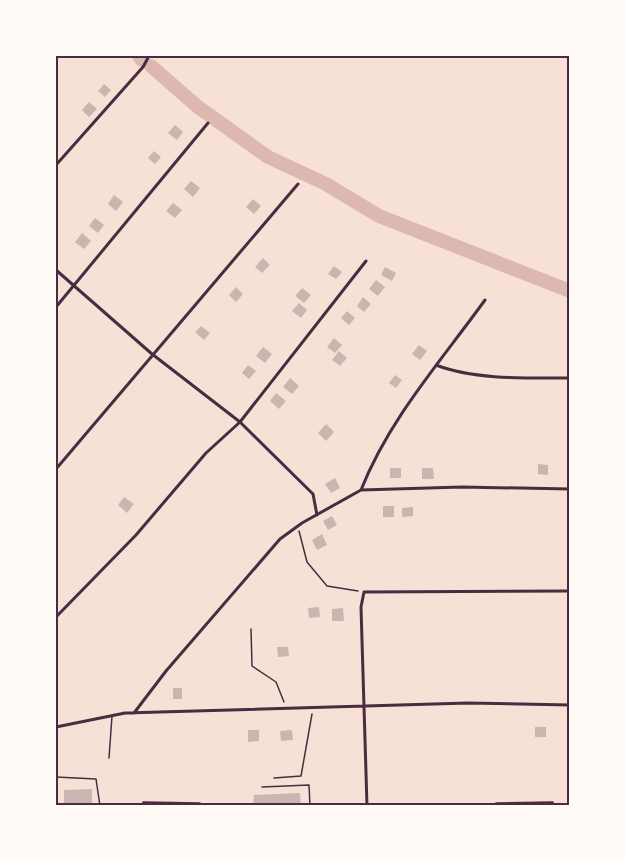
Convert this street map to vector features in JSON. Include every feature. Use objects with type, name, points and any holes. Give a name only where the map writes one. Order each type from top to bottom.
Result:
[{"type":"street","points":[[56,165],[143,67],[149,56]]},
{"type":"street","points":[[56,307],[208,123]]},
{"type":"street","points":[[56,469],[298,184]]},
{"type":"street","points":[[56,617],[136,535],[206,453],[240,422],[366,261]]},
{"type":"street","points":[[56,270],[152,354],[240,422],[313,494],[317,515]]},
{"type":"street","points":[[361,490],[371,464],[402,412],[485,300]]},
{"type":"street","points":[[436,366],[452,371],[531,378],[570,378]]},
{"type":"street","points":[[134,713],[166,671],[279,539],[302,523],[361,490],[462,487],[570,489]]},
{"type":"street","points":[[367,806],[361,607],[364,592],[570,591]]},
{"type":"street","points":[[56,727],[134,713],[468,703],[570,705]]},
{"type":"lane","points":[[109,758],[112,716]]},
{"type":"lane","points":[[56,777],[96,779],[100,806]]},
{"type":"lane","points":[[262,787],[309,785],[310,806]]},
{"type":"lane","points":[[143,806],[143,802],[200,803],[200,806]]},
{"type":"lane","points":[[496,806],[496,803],[553,802],[553,806]]},
{"type":"path","points":[[302,523],[299,529],[308,562],[327,586],[364,592]]},
{"type":"path","points":[[252,629],[252,666],[276,682],[287,708]]},
{"type":"path","points":[[274,778],[301,776],[314,707]]},
{"type":"building","points":[[104,84],[111,90],[105,97],[98,91]]},
{"type":"building","points":[[89,102],[97,109],[89,117],[82,110]]},
{"type":"building","points":[[175,125],[183,132],[177,140],[168,133]]},
{"type":"building","points":[[154,151],[161,157],[155,164],[148,158]]},
{"type":"building","points":[[191,181],[200,188],[193,197],[184,189]]},
{"type":"building","points":[[114,195],[123,202],[116,211],[108,204]]},
{"type":"building","points":[[253,199],[261,206],[254,214],[246,207]]},
{"type":"building","points":[[173,203],[182,210],[175,218],[166,211]]},
{"type":"building","points":[[95,218],[104,225],[98,233],[89,226]]},
{"type":"building","points":[[82,233],[91,241],[84,249],[75,242]]},
{"type":"building","points":[[263,258],[270,265],[262,273],[255,267]]},
{"type":"building","points":[[334,266],[342,272],[336,279],[328,274]]},
{"type":"building","points":[[385,267],[396,273],[392,281],[381,275]]},
{"type":"building","points":[[376,280],[385,287],[378,296],[369,289]]},
{"type":"building","points":[[236,287],[243,294],[236,302],[229,295]]},
{"type":"building","points":[[302,288],[311,295],[304,303],[295,296]]},
{"type":"building","points":[[363,297],[371,304],[364,312],[357,306]]},
{"type":"building","points":[[299,303],[307,310],[301,318],[292,311]]},
{"type":"building","points":[[347,311],[355,318],[349,325],[341,318]]},
{"type":"building","points":[[201,326],[210,333],[204,340],[195,332]]},
{"type":"building","points":[[334,338],[342,345],[335,353],[327,347]]},
{"type":"building","points":[[419,345],[427,351],[420,360],[412,354]]},
{"type":"building","points":[[263,347],[272,354],[265,363],[256,356]]},
{"type":"building","points":[[339,351],[347,358],[340,366],[332,360]]},
{"type":"building","points":[[248,365],[256,371],[249,379],[242,373]]},
{"type":"building","points":[[395,375],[402,380],[396,388],[389,383]]},
{"type":"building","points":[[290,378],[299,386],[292,394],[283,387]]},
{"type":"building","points":[[276,393],[286,401],[279,409],[270,401]]},
{"type":"building","points":[[326,424],[334,432],[326,441],[318,433]]},
{"type":"building","points":[[538,464],[548,465],[548,475],[538,474]]},
{"type":"building","points":[[390,468],[401,468],[401,478],[390,478]]},
{"type":"building","points":[[422,468],[433,468],[434,479],[422,479]]},
{"type":"building","points":[[335,478],[340,488],[331,493],[325,484]]},
{"type":"building","points":[[124,497],[134,504],[127,513],[118,505]]},
{"type":"building","points":[[383,506],[394,506],[394,517],[383,517]]},
{"type":"building","points":[[413,507],[413,516],[402,517],[402,508]]},
{"type":"building","points":[[332,516],[337,525],[328,530],[323,521]]},
{"type":"building","points":[[322,534],[327,545],[317,550],[312,540]]},
{"type":"building","points":[[319,607],[320,617],[309,618],[308,608]]},
{"type":"building","points":[[343,608],[344,621],[332,621],[332,609]]},
{"type":"building","points":[[277,647],[288,647],[289,656],[278,657]]},
{"type":"building","points":[[173,688],[182,688],[182,699],[173,699]]},
{"type":"building","points":[[535,727],[546,727],[546,737],[535,737]]},
{"type":"building","points":[[248,730],[259,730],[259,741],[248,742]]},
{"type":"building","points":[[292,730],[293,740],[281,741],[280,731]]},
{"type":"building","points":[[92,789],[92,806],[64,806],[64,790]]},
{"type":"building","points":[[300,793],[301,806],[253,806],[254,795]]},
{"type":"waterway","points":[[139,56],[142,60]]},
{"type":"waterway","points":[[151,66],[198,107],[268,157],[326,184],[379,216],[570,291]]}]
